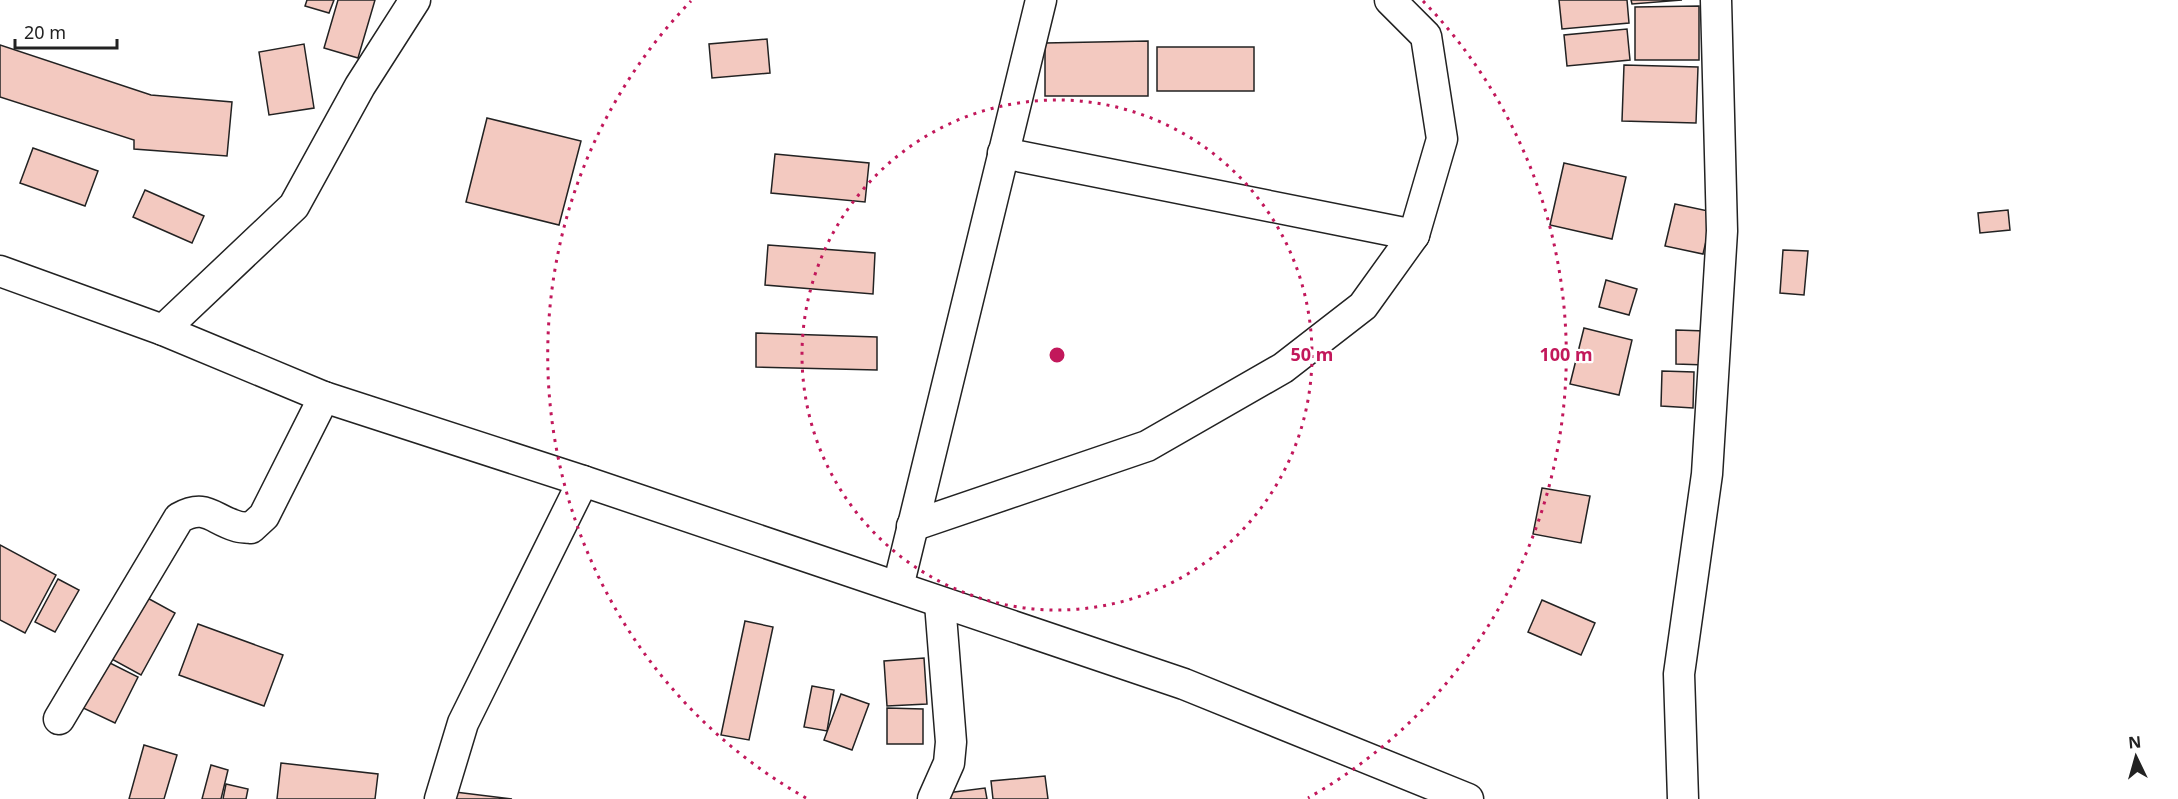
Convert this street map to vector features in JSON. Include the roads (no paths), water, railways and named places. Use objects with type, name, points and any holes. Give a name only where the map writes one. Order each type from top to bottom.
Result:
[{"type":"street","points":[[163,330],[294,206],[360,86],[415,0]]},
{"type":"street","points":[[898,587],[1041,0]]},
{"type":"street","points":[[912,526],[1147,446],[1273,373],[1363,306],[1414,236],[1442,138],[1426,36],[1390,0]]},
{"type":"street","points":[[1683,799],[1679,674],[1707,474],[1722,231],[1716,0]]},
{"type":"street","points":[[1003,153],[1414,236]]},
{"type":"street","points":[[0,271],[163,330],[324,396],[1184,684],[1468,799]]},
{"type":"street","points":[[59,719],[179,518],[190,512],[207,512],[236,526],[251,528],[264,516],[324,396]]},
{"type":"street","points":[[440,799],[464,723],[583,481]]},
{"type":"street","points":[[933,799],[949,763],[951,742],[940,603]]}]
